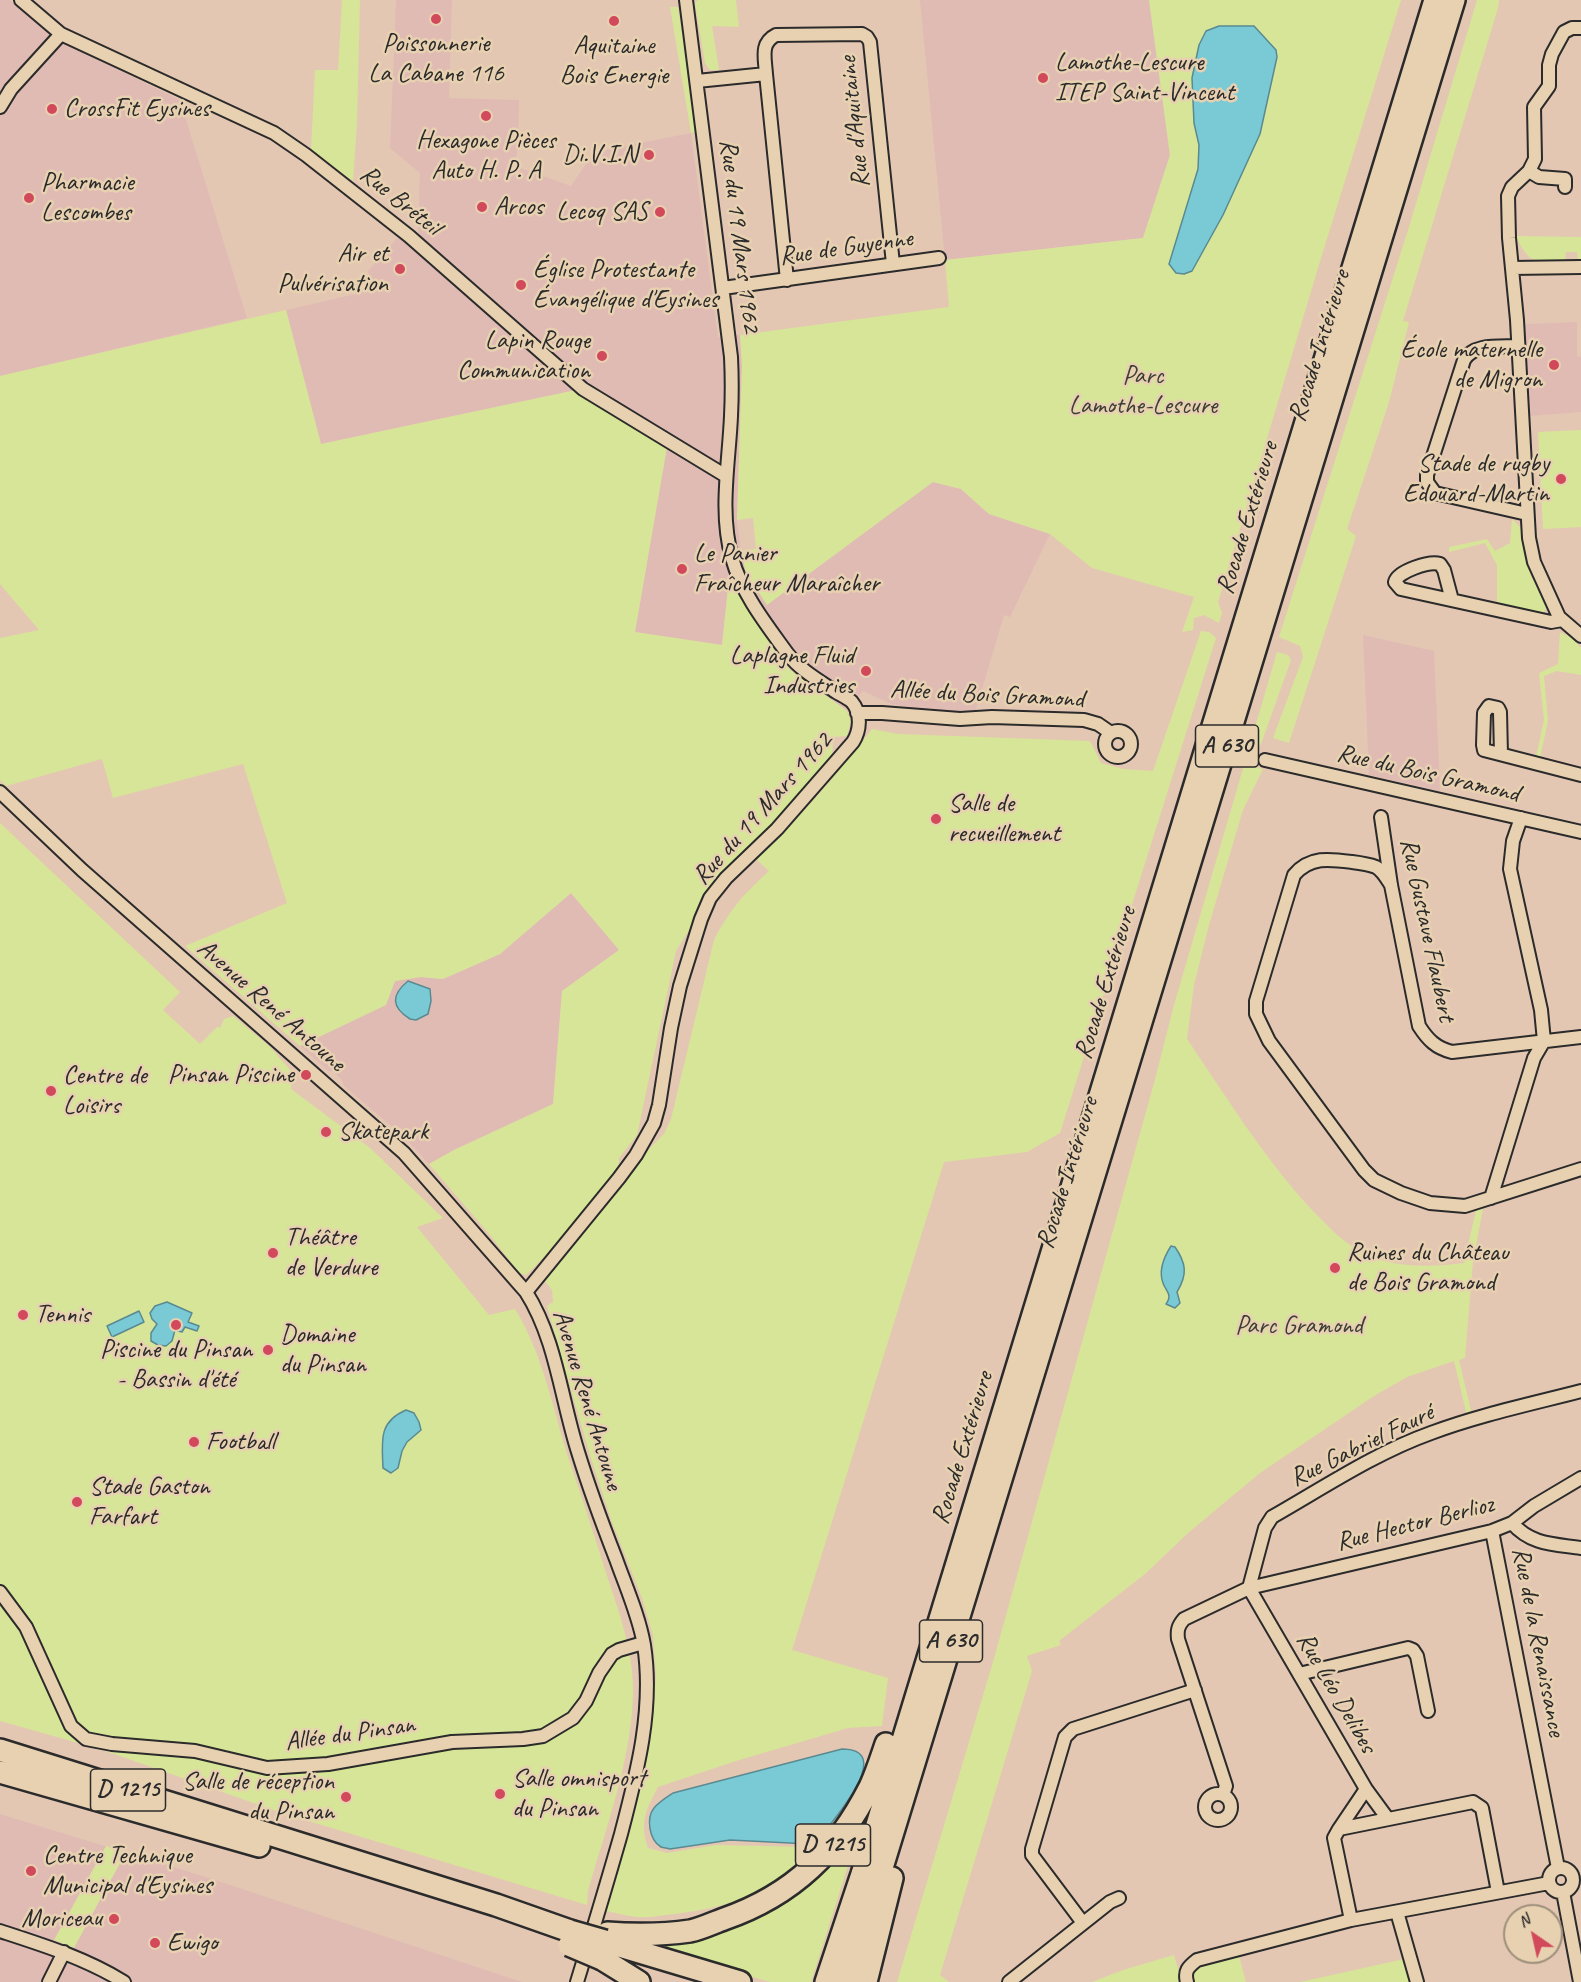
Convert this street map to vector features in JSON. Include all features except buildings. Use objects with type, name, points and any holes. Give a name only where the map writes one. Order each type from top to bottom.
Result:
[{"type":"highway","name":"Rocade Extérieure","points":[[826,1982],[1435,0]]},
{"type":"highway","name":"Rocade Intérieure","points":[[847,1982],[1454,0]]},
{"type":"highway","name":"D 1215","points":[[604,1946],[634,1935],[692,1930],[752,1909],[783,1891],[810,1870],[830,1850],[871,1786],[921,1640],[939,1619]]},
{"type":"highway","name":"D 1215","points":[[0,1750],[604,1946],[740,1982]]},
{"type":"highway","name":"D 1215","points":[[0,1772],[493,1911]]},
{"type":"highway","points":[[866,1982],[904,1831],[905,1791]]},
{"type":"highway","points":[[604,1946],[639,1982]]},
{"type":"highway","points":[[604,1946],[710,1982]]},
{"type":"street","name":"Rue Bréteil","points":[[21,0],[61,34],[274,133],[306,155],[409,236],[583,388],[726,476]]},
{"type":"street","name":"Rue du 19 Mars 1962","points":[[526,1292],[620,1178],[654,1123],[680,986],[710,898],[726,878],[777,829],[853,742],[859,727],[857,713],[852,702],[810,676],[793,661],[753,604],[737,573],[729,546],[726,476],[732,386],[730,340],[686,0]]},
{"type":"street","points":[[1581,28],[1572,28],[1564,32],[1552,54],[1549,65],[1549,86],[1534,107],[1535,159],[1529,171],[1512,187],[1508,196],[1527,514],[1534,562],[1562,620],[1581,636]]},
{"type":"street","points":[[0,107],[11,89],[61,34]]},
{"type":"street","name":"Rue d'Aquitaine","points":[[787,280],[764,47],[769,39],[776,35],[862,34],[869,39],[893,264]]},
{"type":"street","points":[[697,81],[766,74]]},
{"type":"street","points":[[1529,171],[1539,177],[1565,178],[1565,187]]},
{"type":"street","name":"Rue de Guyenne","points":[[723,288],[939,258]]},
{"type":"street","points":[[1512,268],[1581,267]]},
{"type":"street","points":[[1518,346],[1479,349],[1468,354],[1464,360],[1430,464],[1427,482],[1435,493],[1527,514]]},
{"type":"street","points":[[1452,600],[1444,570],[1440,564],[1434,562],[1400,573],[1395,578],[1395,582],[1401,589],[1551,622],[1562,620]]},
{"type":"street","name":"Allée du Bois Gramond","points":[[857,713],[960,719],[992,717],[1084,720],[1098,724],[1111,733]]},
{"type":"street","points":[[1501,754],[1581,775]]},
{"type":"street","name":"Rue du Bois Gramond","points":[[1265,760],[1581,832]]},
{"type":"street","name":"Avenue René Antoune","points":[[0,792],[82,870],[404,1153],[526,1292],[535,1306],[548,1341],[577,1448],[594,1500],[631,1599],[643,1643],[647,1683],[641,1746],[629,1804],[577,1982]]},
{"type":"street","name":"Rue Gustave Flaubert","points":[[1381,817],[1391,885],[1419,1026],[1433,1044],[1452,1052],[1581,1037]]},
{"type":"street","points":[[1491,1198],[1534,1058],[1544,1041],[1541,1010],[1510,869],[1513,841],[1521,818]]},
{"type":"street","points":[[1391,885],[1376,867],[1327,858],[1304,865],[1294,875],[1256,1001],[1256,1014],[1269,1041],[1364,1170],[1374,1180],[1401,1193],[1430,1203],[1465,1206],[1581,1169]]},
{"type":"street","name":"Rue Gabriel Fauré","points":[[1249,1588],[1265,1528],[1272,1517],[1366,1464],[1430,1434],[1490,1415],[1581,1391]]},
{"type":"street","name":"Rue Hector Berlioz","points":[[1195,1690],[1177,1633],[1179,1624],[1184,1619],[1249,1588],[1492,1531],[1512,1523],[1534,1506],[1581,1478]]},
{"type":"street","points":[[1512,1523],[1525,1536],[1535,1540],[1581,1548]]},
{"type":"street","name":"Rue de la Renaissance","points":[[1492,1531],[1558,1868]]},
{"type":"street","name":"Rue Léo Delibes","points":[[1249,1588],[1366,1789],[1388,1819]]},
{"type":"street","name":"Allée du Pinsan","points":[[0,1592],[26,1627],[71,1726],[86,1739],[112,1744],[195,1751],[267,1768],[328,1764],[452,1742],[543,1736],[573,1718],[586,1701],[599,1673],[612,1654],[643,1643]]},
{"type":"street","points":[[1299,1674],[1408,1648],[1413,1650],[1417,1656],[1428,1711]]},
{"type":"street","points":[[1083,1923],[1032,1855],[1065,1737],[1073,1729],[1195,1690],[1226,1786],[1223,1795]]},
{"type":"street","points":[[1351,1920],[1334,1838],[1366,1789]]},
{"type":"street","points":[[1339,1828],[1473,1802],[1482,1808],[1498,1892]]},
{"type":"street","points":[[1558,1868],[1566,1869],[1577,1877],[1570,1889],[1563,1892],[1552,1889],[1549,1883],[1552,1872],[1558,1868]]},
{"type":"street","points":[[1187,1982],[1185,1975],[1187,1968],[1197,1960],[1351,1920],[1549,1883]]},
{"type":"street","points":[[1563,1892],[1580,1982]]},
{"type":"street","points":[[1009,1982],[1110,1902],[1119,1898]]},
{"type":"street","points":[[1397,1912],[1417,1982]]},
{"type":"street","points":[[0,1931],[64,1952],[124,1982]]},
{"type":"street","points":[[49,1982],[64,1952]]},
{"type":"shaded area","points":[[0,0],[10,0],[37,24],[78,50],[180,100],[247,318],[0,376]]},
{"type":"shaded area","points":[[396,0],[452,0],[449,98],[519,100],[515,166],[571,186],[592,155],[609,149],[691,133],[718,337],[740,335],[742,366],[737,520],[746,573],[933,482],[961,489],[989,514],[1050,534],[1010,617],[1004,615],[975,713],[936,712],[901,706],[891,704],[863,691],[846,710],[790,670],[729,579],[722,645],[635,632],[667,447],[576,390],[321,444],[286,310],[373,290],[368,271],[396,239],[418,235],[420,173],[390,148]]},
{"type":"shaded area","name":"Lamothe-Lescure ITEP Saint-Vincent","points":[[920,0],[1149,0],[1170,155],[1143,238],[945,260]]},
{"type":"shaded area","name":"École maternelle de Migron","points":[[1577,322],[1577,356],[1581,357],[1581,412],[1530,416],[1525,324]]},
{"type":"shaded area","points":[[1363,635],[1434,651],[1440,791],[1369,775]]},
{"type":"shaded area","points":[[571,893],[619,950],[562,991],[553,1104],[429,1164],[403,1136],[344,1086],[342,1080],[334,1072],[328,1071],[300,1046],[385,1005],[395,981],[421,977],[443,979],[500,954]]},
{"type":"shaded area","points":[[0,1814],[209,1878],[522,1982],[0,1982]]},
{"type":"green space","points":[[342,0],[360,0],[353,181],[311,150],[315,70],[338,70]]},
{"type":"green space","points":[[698,0],[736,0],[739,27],[712,26],[719,70],[710,70],[705,63],[695,3]]},
{"type":"green space","name":"Parc Lamothe-Lescure","points":[[1149,0],[1401,0],[1218,602],[1222,613],[1219,623],[1204,615],[1194,618],[1193,630],[1182,632],[1194,597],[1092,568],[1050,534],[989,514],[961,489],[933,482],[767,605],[746,573],[741,551],[756,549],[753,518],[737,520],[742,366],[740,335],[949,307],[945,260],[1143,238],[1170,155]]},
{"type":"green space","points":[[1477,0],[1499,0],[1498,8],[1403,321],[1409,322],[1389,402],[1347,529],[1356,536],[1289,743],[1273,738],[1303,657],[1300,646],[1279,637],[1409,227]]},
{"type":"green space","points":[[670,7],[678,7],[698,132],[691,133]]},
{"type":"green space","points":[[1516,236],[1581,237],[1581,260],[1578,260],[1577,252],[1566,252],[1565,260],[1534,260],[1525,253]]},
{"type":"green space","points":[[286,310],[321,444],[576,390],[667,447],[635,632],[722,645],[729,578],[790,670],[846,710],[851,720],[847,736],[833,737],[832,758],[769,828],[714,881],[702,899],[694,922],[676,951],[637,1135],[619,1158],[619,1167],[558,1243],[526,1275],[519,1273],[490,1235],[429,1164],[553,1104],[562,991],[619,950],[571,893],[500,954],[443,979],[421,977],[395,981],[386,1005],[300,1046],[185,946],[287,903],[243,764],[113,798],[102,759],[6,786],[0,780],[0,638],[39,630],[0,584],[0,376]]},
{"type":"green space","name":"Stade de rugby Edouard-Martin","points":[[1581,430],[1581,527],[1543,529],[1538,432]]},
{"type":"green space","points":[[1512,519],[1521,528],[1531,576],[1547,607],[1543,613],[1497,604],[1497,565],[1485,543],[1449,552],[1449,547],[1487,539],[1495,551],[1510,543]]},
{"type":"green space","points":[[1201,631],[1209,632],[1216,638],[1060,1133],[1027,1152],[944,1162],[792,1650],[888,1678],[882,1726],[848,1728],[658,1787],[645,1816],[644,1831],[648,1848],[667,1853],[716,1845],[811,1847],[799,1863],[783,1877],[747,1897],[726,1904],[685,1913],[648,1917],[634,1917],[606,1911],[636,1805],[644,1762],[656,1679],[653,1635],[642,1598],[612,1522],[590,1455],[547,1306],[553,1302],[552,1290],[545,1281],[647,1151],[664,1134],[671,1119],[714,940],[738,902],[769,871],[756,859],[817,796],[872,729],[898,734],[1090,741],[1101,763],[1123,769],[1153,771]]},
{"type":"green space","points":[[1560,632],[1572,638],[1581,648],[1581,675],[1557,671],[1544,676],[1548,721],[1540,758],[1536,757],[1544,720],[1539,673],[1558,664]]},
{"type":"green space","name":"Parc Gramond","points":[[1277,652],[1288,655],[1291,660],[1261,744],[1256,751],[1252,766],[1263,769],[1243,810],[1209,925],[1194,985],[1187,1039],[1247,1127],[1294,1190],[1345,1242],[1361,1252],[1380,1260],[1403,1265],[1428,1266],[1464,1263],[1476,1210],[1483,1208],[1473,1262],[1465,1358],[1459,1360],[1472,1415],[1467,1416],[1454,1361],[1407,1377],[1374,1396],[1260,1473],[1188,1533],[1145,1574],[1059,1641],[1061,1645],[1027,1656],[1032,1671],[940,1975],[949,1982],[897,1982],[993,1662],[1174,1005]]},
{"type":"green space","name":"Domaine du Pinsan","points":[[0,823],[180,992],[163,1010],[200,1044],[217,1027],[220,1028],[224,1019],[233,1016],[269,1046],[293,1073],[291,1089],[370,1148],[443,1218],[417,1227],[489,1315],[515,1309],[525,1327],[541,1365],[620,1617],[632,1672],[632,1711],[624,1763],[588,1891],[587,1905],[282,1813],[103,1750],[0,1721]]},
{"type":"green space","points":[[865,1812],[811,1982],[770,1982],[634,1942],[721,1928]]},
{"type":"green space","points":[[106,1846],[126,1852],[74,1948],[54,1940]]},
{"type":"green space","points":[[1174,1955],[1182,1982],[1092,1982],[1123,1970]]},
{"type":"green space","points":[[1239,1956],[1246,1982],[1192,1982],[1191,1975],[1196,1969]]},
{"type":"green space","points":[[1404,1959],[1411,1982],[1300,1982],[1305,1981]]},
{"type":"water","points":[[1219,26],[1254,26],[1276,50],[1277,57],[1260,134],[1223,215],[1192,271],[1184,274],[1176,273],[1169,264],[1198,169],[1199,145],[1194,123],[1192,78],[1199,45],[1206,31]]},
{"type":"water","points":[[408,981],[430,989],[431,1001],[428,1014],[416,1020],[410,1019],[399,1010],[395,1001],[398,991]]},
{"type":"water","points":[[1171,1246],[1175,1247],[1179,1253],[1184,1269],[1183,1280],[1177,1292],[1180,1303],[1175,1308],[1166,1304],[1169,1295],[1161,1273],[1164,1259]]},
{"type":"water","name":"Piscine du Pinsan - Bassin d'été","points":[[167,1302],[192,1313],[188,1322],[199,1326],[197,1331],[185,1327],[182,1332],[175,1330],[172,1341],[166,1346],[151,1341],[151,1333],[157,1324],[150,1313],[155,1306]]},
{"type":"water","points":[[139,1311],[144,1322],[112,1337],[107,1326]]},
{"type":"water","points":[[406,1410],[414,1413],[421,1430],[407,1442],[398,1468],[391,1473],[383,1468],[382,1441],[390,1420]]},
{"type":"water","points":[[842,1749],[858,1752],[864,1761],[862,1774],[856,1788],[835,1819],[818,1840],[810,1844],[730,1840],[670,1849],[657,1844],[651,1834],[650,1817],[654,1808],[673,1793]]},
{"type":"place","name":"Poissonnerie La Cabane 116","points":[[436,19]]},
{"type":"place","name":"Aquitaine Bois Energie","points":[[614,21]]},
{"type":"place","name":"Lamothe-Lescure ITEP Saint-Vincent","points":[[1043,78]]},
{"type":"place","name":"CrossFit Eysines","points":[[52,109]]},
{"type":"place","name":"Hexagone Pièces Auto H. P. A","points":[[486,116]]},
{"type":"place","name":"Di.V.I.N","points":[[649,155]]},
{"type":"place","name":"Pharmacie Lescombes","points":[[29,198]]},
{"type":"place","name":"Arcos","points":[[482,207]]},
{"type":"place","name":"Lecoq SAS","points":[[660,212]]},
{"type":"place","name":"Air et Pulvérisation","points":[[400,269]]},
{"type":"place","name":"Église Protestante Évangélique d'Eysines","points":[[521,285]]},
{"type":"place","name":"Lapin Rouge Communication","points":[[602,356]]},
{"type":"place","name":"École maternelle de Migron","points":[[1554,365]]},
{"type":"place","name":"Stade de rugby Edouard-Martin","points":[[1561,479]]},
{"type":"place","name":"Le Panier Fraîcheur Maraîcher","points":[[682,569]]},
{"type":"place","name":"Laplagne Fluid Industries","points":[[866,671]]},
{"type":"place","name":"Salle de recueillement","points":[[936,819]]},
{"type":"place","name":"Pinsan Piscine","points":[[306,1075]]},
{"type":"place","name":"Centre de Loisirs","points":[[51,1091]]},
{"type":"place","name":"Skatepark","points":[[326,1132]]},
{"type":"place","name":"Théâtre de Verdure","points":[[273,1253]]},
{"type":"place","name":"Ruines du Château de Bois Gramond","points":[[1335,1268]]},
{"type":"place","name":"Tennis","points":[[23,1315]]},
{"type":"place","name":"Piscine du Pinsan - Bassin d'été","points":[[176,1325]]},
{"type":"place","name":"Domaine du Pinsan","points":[[268,1350]]},
{"type":"place","name":"Football","points":[[194,1442]]},
{"type":"place","name":"Stade Gaston Farfart","points":[[77,1502]]},
{"type":"place","name":"Salle omnisport du Pinsan","points":[[500,1794]]},
{"type":"place","name":"Salle de réception du Pinsan","points":[[346,1797]]},
{"type":"place","name":"Centre Technique Municipal d'Eysines","points":[[31,1871]]},
{"type":"place","name":"Moriceau","points":[[114,1919]]},
{"type":"place","name":"Ewigo","points":[[155,1943]]}]
